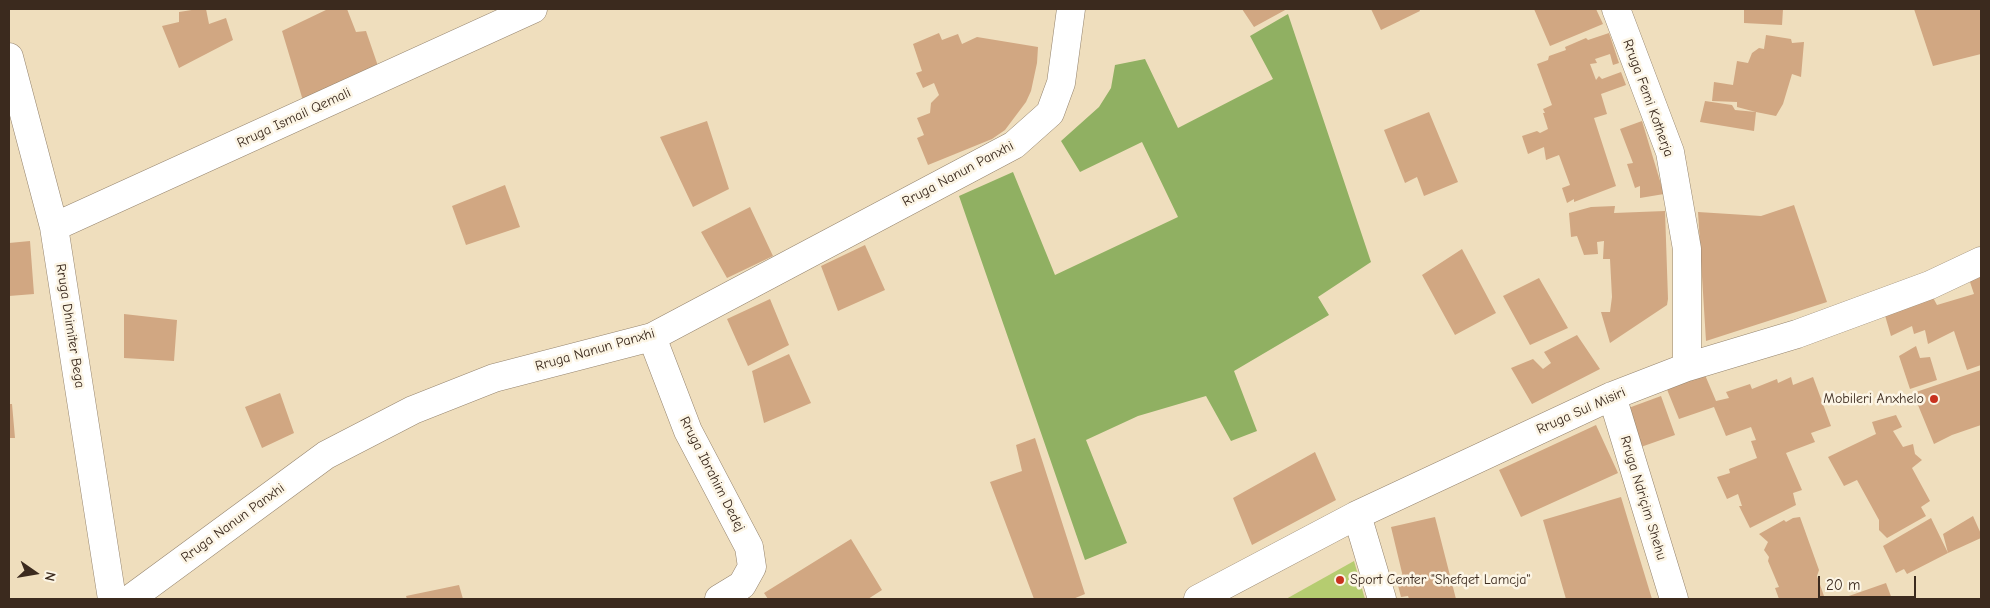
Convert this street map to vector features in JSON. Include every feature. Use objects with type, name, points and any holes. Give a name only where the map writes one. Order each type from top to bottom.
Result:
[{"type":"street","name":"Rruga Ismail Qemali","points":[[54,228],[533,9]]},
{"type":"street","name":"Rruga Nanun Panxhi","points":[[130,599],[326,455],[413,410],[494,378],[652,336],[1014,145],[1050,113],[1061,83],[1071,9]]},
{"type":"street","name":"Rruga Femi Kotherja","points":[[1616,9],[1670,152],[1687,248],[1686,367]]},
{"type":"street","name":"Rruga Dhimiter Bega","points":[[9,57],[54,228],[112,599]]},
{"type":"street","name":"Rruga Sul Misiri","points":[[1198,599],[1357,515],[1612,396],[1686,367],[1797,334],[1930,285],[1981,261]]},
{"type":"street","name":"Rruga Ibrahim Dedej","points":[[652,336],[688,431],[749,546],[752,567],[742,585],[719,599]]},
{"type":"street","name":"Rruga Ndriçim Shehu","points":[[1612,396],[1674,599]]},
{"type":"street","points":[[1357,515],[1382,599]]},
{"type":"green space","points":[[1288,14],[1371,262],[1318,297],[1329,315],[1234,371],[1257,431],[1231,441],[1206,396],[1138,416],[1086,440],[1127,543],[1085,560],[959,196],[1013,172],[1055,275],[1178,217],[1142,142],[1080,172],[1061,141],[1099,107],[1111,88],[1115,65],[1145,59],[1178,128],[1273,79],[1250,36]]},
{"type":"green space","name":"Sport Center \"Shefqet Lamcja\"","points":[[1354,561],[1365,599],[1286,599]]},
{"type":"building","points":[[206,9],[209,24],[226,18],[233,40],[179,68],[162,26],[179,22],[179,12]]},
{"type":"building","points":[[328,9],[347,9],[356,32],[366,31],[378,66],[304,104],[282,31]]},
{"type":"building","points":[[1242,9],[1287,9],[1254,27]]},
{"type":"building","points":[[1371,9],[1419,9],[1420,11],[1381,30]]},
{"type":"building","points":[[1534,9],[1596,9],[1603,24],[1550,46]]},
{"type":"building","points":[[1744,9],[1783,9],[1782,25],[1744,23]]},
{"type":"building","points":[[1914,9],[1981,9],[1981,54],[1933,66]]},
{"type":"building","points":[[939,33],[942,40],[958,34],[962,44],[977,37],[1038,47],[1037,63],[1031,91],[1026,102],[1005,130],[992,139],[928,165],[917,138],[924,135],[917,118],[930,113],[931,103],[939,95],[934,83],[923,88],[916,73],[922,71],[913,44]]},
{"type":"building","points":[[1609,33],[1619,63],[1613,65],[1610,54],[1595,59],[1597,63],[1590,64],[1596,80],[1599,76],[1602,79],[1621,72],[1626,85],[1601,94],[1607,114],[1594,118],[1616,186],[1567,203],[1562,188],[1570,185],[1559,155],[1546,160],[1544,147],[1528,154],[1522,136],[1537,131],[1540,133],[1548,129],[1543,109],[1552,105],[1537,64],[1548,60],[1549,56],[1566,50],[1565,47],[1586,38],[1588,40]]},
{"type":"building","points":[[1766,35],[1791,39],[1792,43],[1804,42],[1801,77],[1792,74],[1783,104],[1776,116],[1737,107],[1737,102],[1712,101],[1714,82],[1733,85],[1737,61],[1748,63],[1752,53],[1759,48],[1764,49]]},
{"type":"building","points":[[1705,101],[1732,105],[1735,110],[1756,112],[1754,131],[1700,122]]},
{"type":"building","points":[[1429,112],[1458,182],[1424,196],[1417,177],[1405,183],[1384,130]]},
{"type":"building","points":[[707,121],[729,189],[693,207],[660,137]]},
{"type":"building","points":[[1642,121],[1664,194],[1640,198],[1640,186],[1635,188],[1627,164],[1633,163],[1620,129]]},
{"type":"building","points":[[505,185],[520,227],[466,245],[452,206]]},
{"type":"building","points":[[1794,205],[1827,302],[1706,341],[1698,212],[1761,216]]},
{"type":"building","points":[[1615,206],[1614,213],[1665,211],[1668,299],[1667,305],[1610,343],[1601,312],[1610,312],[1612,297],[1610,259],[1603,259],[1604,241],[1597,242],[1598,254],[1584,255],[1577,236],[1571,237],[1569,213],[1591,207]]},
{"type":"building","points":[[750,207],[773,256],[727,278],[701,232]]},
{"type":"building","points":[[30,241],[34,294],[9,296],[9,243]]},
{"type":"building","points":[[865,245],[885,290],[838,311],[821,266]]},
{"type":"building","points":[[1462,249],[1496,313],[1455,335],[1422,275]]},
{"type":"building","points":[[1981,271],[1981,365],[1967,370],[1954,331],[1928,344],[1925,330],[1914,334],[1912,326],[1891,336],[1884,312],[1929,290],[1937,305],[1974,294],[1968,276]]},
{"type":"building","points":[[1539,278],[1568,328],[1530,345],[1503,296]]},
{"type":"building","points":[[770,299],[789,345],[748,366],[727,319]]},
{"type":"building","points":[[124,314],[177,320],[174,361],[124,358]]},
{"type":"building","points":[[1577,335],[1600,369],[1532,404],[1511,368],[1533,359],[1543,369],[1551,363],[1544,352]]},
{"type":"building","points":[[1916,346],[1920,358],[1930,357],[1937,380],[1910,389],[1899,356]]},
{"type":"building","points":[[789,354],[811,403],[764,423],[752,371]]},
{"type":"building","points":[[1981,370],[1981,425],[1952,435],[1934,444],[1913,393]]},
{"type":"building","points":[[1705,375],[1716,401],[1729,398],[1726,392],[1750,384],[1752,389],[1777,379],[1778,383],[1791,377],[1793,385],[1813,377],[1831,426],[1811,433],[1815,442],[1786,453],[1802,490],[1793,493],[1796,505],[1750,528],[1739,506],[1742,506],[1738,494],[1727,499],[1717,477],[1730,473],[1729,469],[1757,458],[1751,441],[1756,440],[1751,427],[1726,436],[1714,407],[1679,419],[1666,387]]},
{"type":"building","points":[[280,393],[294,433],[262,448],[245,407]]},
{"type":"building","points":[[1661,396],[1675,435],[1638,448],[1623,410]]},
{"type":"building","points":[[9,404],[12,404],[15,438],[9,438]]},
{"type":"building","points":[[1896,415],[1902,427],[1893,431],[1903,447],[1913,444],[1915,454],[1922,460],[1912,468],[1930,501],[1921,507],[1926,516],[1887,538],[1879,530],[1879,520],[1857,480],[1844,486],[1828,457],[1876,434],[1872,422]]},
{"type":"building","points":[[1596,425],[1618,473],[1521,517],[1499,470]]},
{"type":"building","points":[[1035,438],[1085,594],[1073,599],[1034,599],[990,482],[1022,471],[1016,445]]},
{"type":"building","points":[[1315,452],[1336,500],[1252,545],[1233,498]]},
{"type":"building","points":[[1621,497],[1652,599],[1566,599],[1543,520]]},
{"type":"building","points":[[1973,516],[1981,538],[1948,553],[1943,534]]},
{"type":"building","points":[[1435,517],[1456,599],[1409,599],[1408,596],[1401,597],[1396,578],[1403,577],[1391,527]]},
{"type":"building","points":[[1800,517],[1819,570],[1817,576],[1825,599],[1779,599],[1775,588],[1779,587],[1768,561],[1769,557],[1764,550],[1768,542],[1759,534],[1784,520],[1786,522]]},
{"type":"building","points":[[1931,518],[1948,553],[1907,574],[1904,569],[1896,573],[1883,546]]},
{"type":"building","points":[[851,539],[882,590],[868,599],[768,599],[764,593]]},
{"type":"building","points":[[1886,583],[1892,599],[1845,599],[1846,597]]},
{"type":"building","points":[[459,585],[463,599],[407,599],[406,596]]},
{"type":"place","name":"Mobileri Anxhelo","points":[[1934,399]]},
{"type":"place","name":"Sport Center \"Shefqet Lamcja\"","points":[[1340,580]]}]
